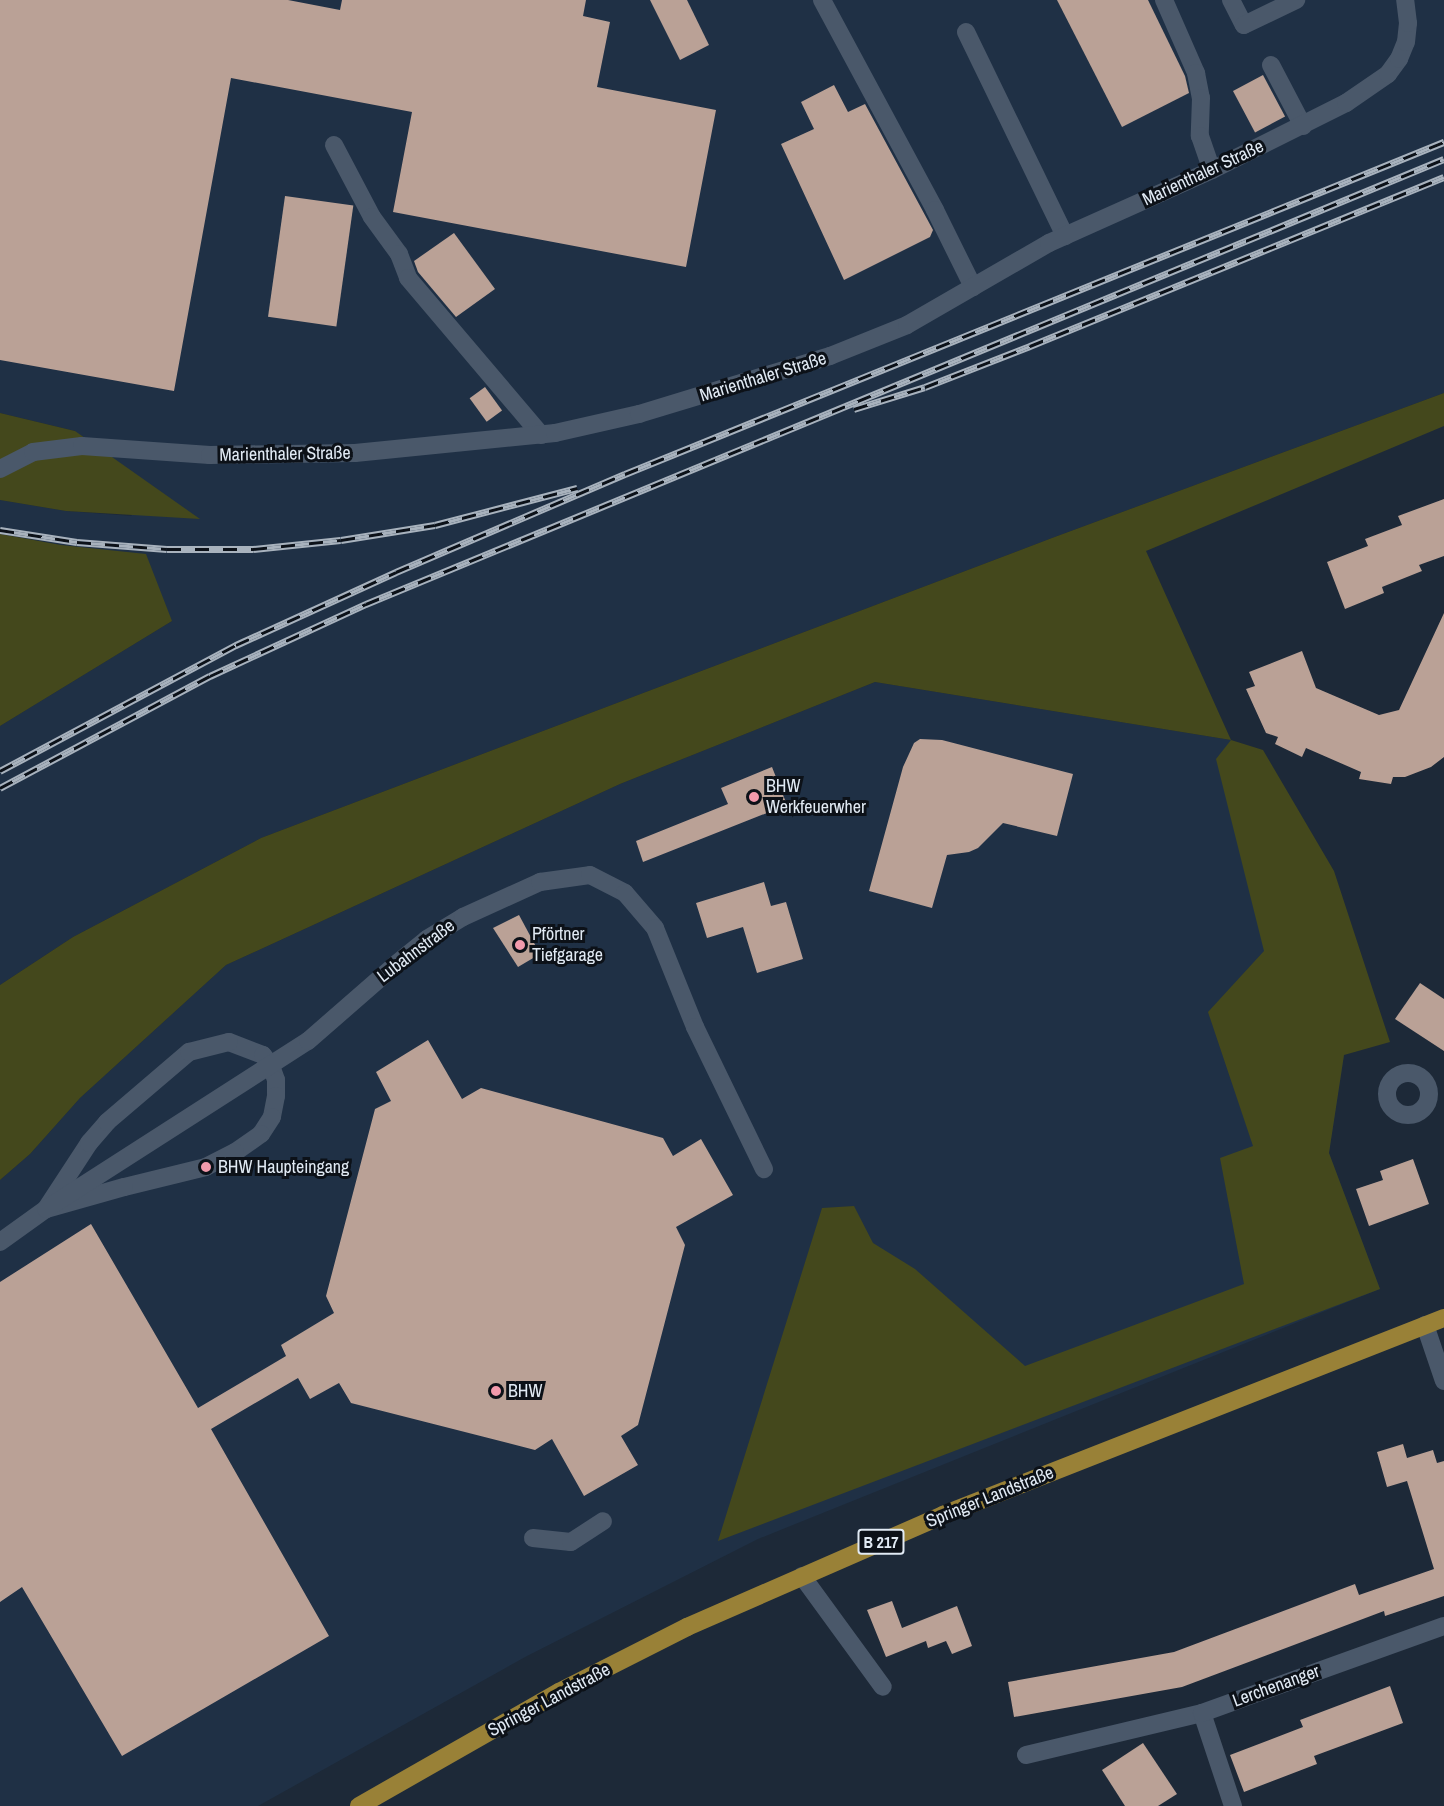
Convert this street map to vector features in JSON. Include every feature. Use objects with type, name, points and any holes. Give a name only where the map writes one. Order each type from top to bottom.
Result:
[{"type":"main road","name":"Springer Landstraße","points":[[359,1806],[559,1692],[687,1627],[943,1515],[1444,1318]]},
{"type":"street","points":[[822,0],[935,210],[973,287]]},
{"type":"street","points":[[1164,0],[1196,73],[1201,98],[1200,136],[1212,170]]},
{"type":"street","points":[[1231,0],[1244,25],[1296,0]]},
{"type":"street","name":"Marienthaler Straße","points":[[0,469],[33,452],[82,446],[210,455],[344,453],[541,435],[639,414],[831,356],[907,325],[1065,236],[1212,170],[1346,103],[1388,74],[1400,59],[1406,42],[1408,23],[1405,0]]},
{"type":"street","points":[[966,32],[1065,236]]},
{"type":"street","points":[[1271,65],[1303,126]]},
{"type":"street","points":[[334,146],[372,217],[399,255],[408,278],[541,435]]},
{"type":"street","name":"Lubahnstraße","points":[[0,1242],[46,1209],[308,1041],[427,939],[463,917],[540,882],[591,875],[625,893],[655,928],[695,1027],[764,1170]]},
{"type":"street","points":[[229,1042],[263,1055],[271,1066],[276,1080],[272,1117],[261,1134],[235,1152],[206,1167],[123,1186],[46,1209],[89,1143],[107,1122],[189,1052],[229,1042]]},
{"type":"street","points":[[1425,1325],[1444,1381]]},
{"type":"street","points":[[533,1538],[571,1542],[603,1521]]},
{"type":"street","points":[[802,1576],[883,1687]]},
{"type":"street","name":"Lerchenanger","points":[[1026,1755],[1202,1713],[1444,1626]]},
{"type":"street","points":[[1202,1713],[1233,1806]]},
{"type":"shaded area","points":[[0,0],[1444,0],[1444,393],[1052,538],[261,838],[73,937],[0,985],[0,726],[172,621],[61,545],[0,534],[0,500],[66,511],[132,516],[75,431],[0,413]]},
{"type":"shaded area","points":[[875,682],[1231,740],[1344,1055],[1329,1153],[1380,1289],[758,1539],[527,1656],[258,1806],[0,1806],[0,1180],[30,1154],[80,1098],[226,965],[620,784]]},
{"type":"green space","points":[[1444,393],[1444,426],[1146,551],[1231,740],[875,682],[620,784],[226,965],[80,1098],[30,1154],[0,1180],[0,985],[73,937],[261,838],[1052,538]]},
{"type":"green space","points":[[0,413],[75,431],[200,519],[66,511],[0,500]]},
{"type":"green space","points":[[0,534],[61,545],[146,554],[172,621],[0,726]]},
{"type":"green space","points":[[1231,740],[1263,750],[1334,871],[1390,1042],[1344,1055],[1329,1153],[1380,1289],[718,1541],[822,1208],[854,1206],[873,1243],[915,1269],[1025,1366],[1244,1284],[1220,1158],[1253,1146],[1208,1012],[1264,951],[1216,759]]},
{"type":"building","points":[[0,0],[288,0],[340,10],[342,0],[586,0],[583,16],[610,22],[597,87],[716,110],[686,267],[393,212],[412,112],[231,78],[174,391],[0,360]]},
{"type":"building","points":[[650,0],[687,0],[709,45],[680,60]]},
{"type":"building","points":[[1057,0],[1148,0],[1185,76],[1189,93],[1122,127]]},
{"type":"building","points":[[1263,75],[1285,116],[1255,132],[1233,91]]},
{"type":"building","points":[[834,85],[848,112],[865,104],[933,230],[930,237],[844,280],[781,144],[814,129],[801,102]]},
{"type":"building","points":[[285,196],[353,206],[336,326],[268,317]]},
{"type":"building","points":[[454,233],[495,289],[456,317],[418,272],[414,261]]},
{"type":"building","points":[[485,387],[502,410],[487,422],[470,398]]},
{"type":"building","points":[[1444,499],[1444,556],[1419,565],[1422,571],[1382,587],[1384,593],[1345,609],[1327,562],[1368,546],[1365,539],[1402,525],[1398,516]]},
{"type":"building","points":[[1444,613],[1444,757],[1431,767],[1405,777],[1393,777],[1391,784],[1359,779],[1361,772],[1306,748],[1302,757],[1275,744],[1278,737],[1266,733],[1246,689],[1255,686],[1249,672],[1302,651],[1316,688],[1379,715],[1399,710]]},
{"type":"building","points":[[920,739],[942,740],[1073,774],[1057,836],[1003,823],[978,848],[969,852],[947,855],[932,908],[869,891],[903,767],[914,743]]},
{"type":"building","points":[[772,767],[787,805],[643,862],[636,841],[728,804],[721,788]]},
{"type":"building","points":[[764,882],[771,906],[786,902],[803,959],[757,973],[743,927],[707,938],[696,903]]},
{"type":"building","name":"Pförtner Tiefgarage","points":[[519,915],[540,954],[518,967],[493,928]]},
{"type":"building","points":[[1420,983],[1444,999],[1444,1051],[1395,1019]]},
{"type":"building","name":"BHW","points":[[428,1040],[462,1099],[481,1088],[663,1138],[673,1156],[701,1139],[733,1195],[676,1227],[685,1245],[638,1425],[621,1436],[638,1465],[584,1496],[552,1439],[535,1450],[351,1403],[339,1383],[310,1399],[298,1378],[211,1429],[329,1636],[122,1756],[22,1587],[0,1602],[0,1282],[91,1224],[198,1408],[286,1356],[281,1345],[334,1313],[326,1296],[375,1109],[391,1101],[376,1072]]},
{"type":"building","points":[[1413,1159],[1429,1204],[1369,1226],[1356,1189],[1383,1180],[1380,1171]]},
{"type":"building","points":[[1403,1444],[1407,1458],[1433,1450],[1437,1463],[1444,1461],[1444,1596],[1385,1616],[1384,1611],[1182,1687],[1014,1717],[1008,1682],[1174,1652],[1355,1584],[1359,1595],[1434,1569],[1407,1481],[1387,1487],[1377,1452]]},
{"type":"building","points":[[892,1601],[902,1628],[957,1606],[972,1646],[952,1654],[946,1641],[928,1648],[926,1641],[886,1657],[867,1610]]},
{"type":"building","points":[[1390,1686],[1403,1723],[1314,1756],[1317,1764],[1244,1792],[1230,1755],[1303,1727],[1300,1720]]},
{"type":"building","points":[[1143,1743],[1177,1794],[1158,1806],[1125,1806],[1102,1770]]},
{"type":"railway","points":[[0,771],[236,645],[396,572],[625,474],[1444,142]]},
{"type":"railway","points":[[0,788],[210,676],[366,604],[1444,159]]},
{"type":"railway","points":[[854,409],[925,387],[1030,346],[1444,177]]},
{"type":"railway","points":[[0,530],[77,542],[167,549],[253,549],[341,540],[435,525],[577,488]]},
{"type":"place","name":"BHW Werkfeuerwher","points":[[754,797]]},
{"type":"place","name":"Pförtner Tiefgarage","points":[[520,945]]},
{"type":"place","name":"BHW Haupteingang","points":[[206,1167]]},
{"type":"place","name":"BHW","points":[[496,1391]]}]
